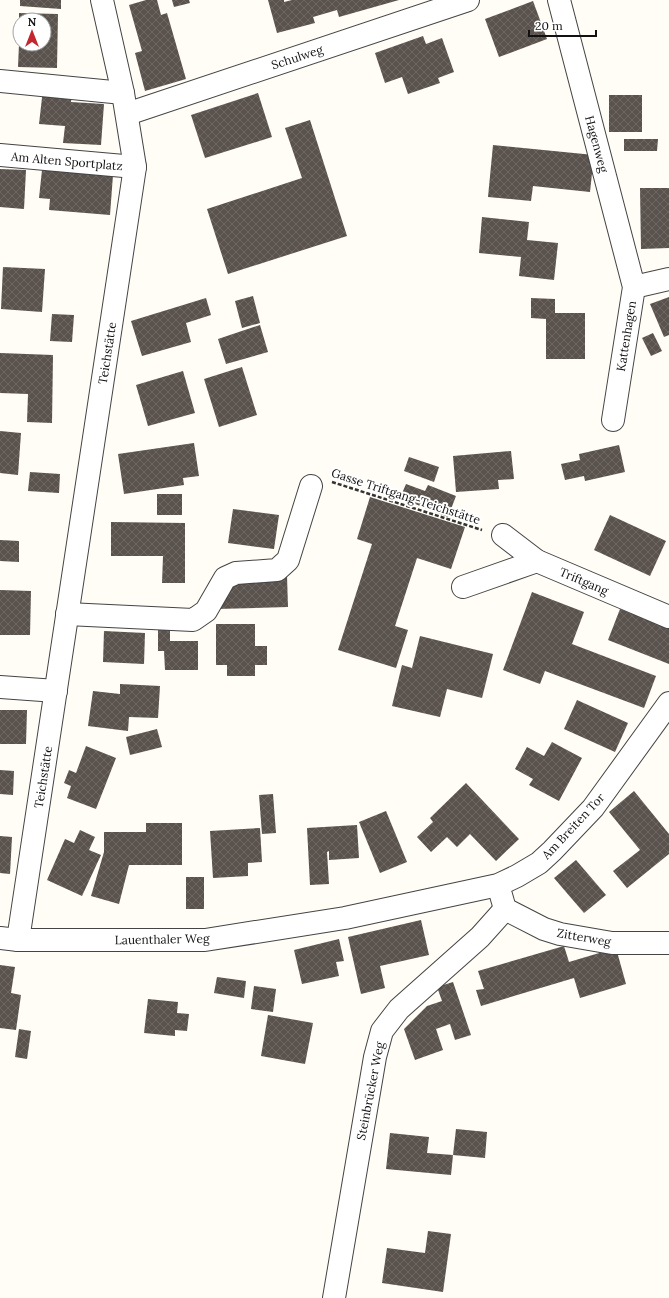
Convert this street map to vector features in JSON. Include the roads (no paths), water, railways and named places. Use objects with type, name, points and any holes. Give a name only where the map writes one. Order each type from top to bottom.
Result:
[{"type":"street","name":"Teichstätte","points":[[9,939],[56,691],[135,167],[123,93],[102,0]]},
{"type":"street","name":"Schulweg","points":[[127,114],[468,0]]},
{"type":"street","name":"Hagenweg","points":[[559,0],[634,287]]},
{"type":"street","points":[[0,81],[123,93]]},
{"type":"street","name":"Am Alten Sportplatz","points":[[0,155],[135,167]]},
{"type":"street","name":"Kattenhagen","points":[[612,420],[634,287],[669,279]]},
{"type":"street","points":[[67,614],[193,620],[206,611],[225,578],[236,573],[277,570],[288,560],[311,486]]},
{"type":"street","name":"Triftgang","points":[[503,536],[537,561],[669,617]]},
{"type":"street","points":[[463,587],[537,561]]},
{"type":"street","points":[[0,687],[56,691]]},
{"type":"street","name":"Am Breiten Tor","points":[[394,907],[498,884],[517,876],[539,863],[593,808],[669,704]]},
{"type":"street","points":[[498,884],[505,909]]},
{"type":"street","name":"Lauenthaler Weg","points":[[9,939],[204,940],[345,918],[394,907]]},
{"type":"street","name":"Zitterweg","points":[[505,909],[544,929],[560,934],[612,943],[669,943]]},
{"type":"street","name":"Steinbrücker Weg","points":[[334,1298],[375,1057],[382,1030],[398,1009],[480,937],[505,909]]}]
